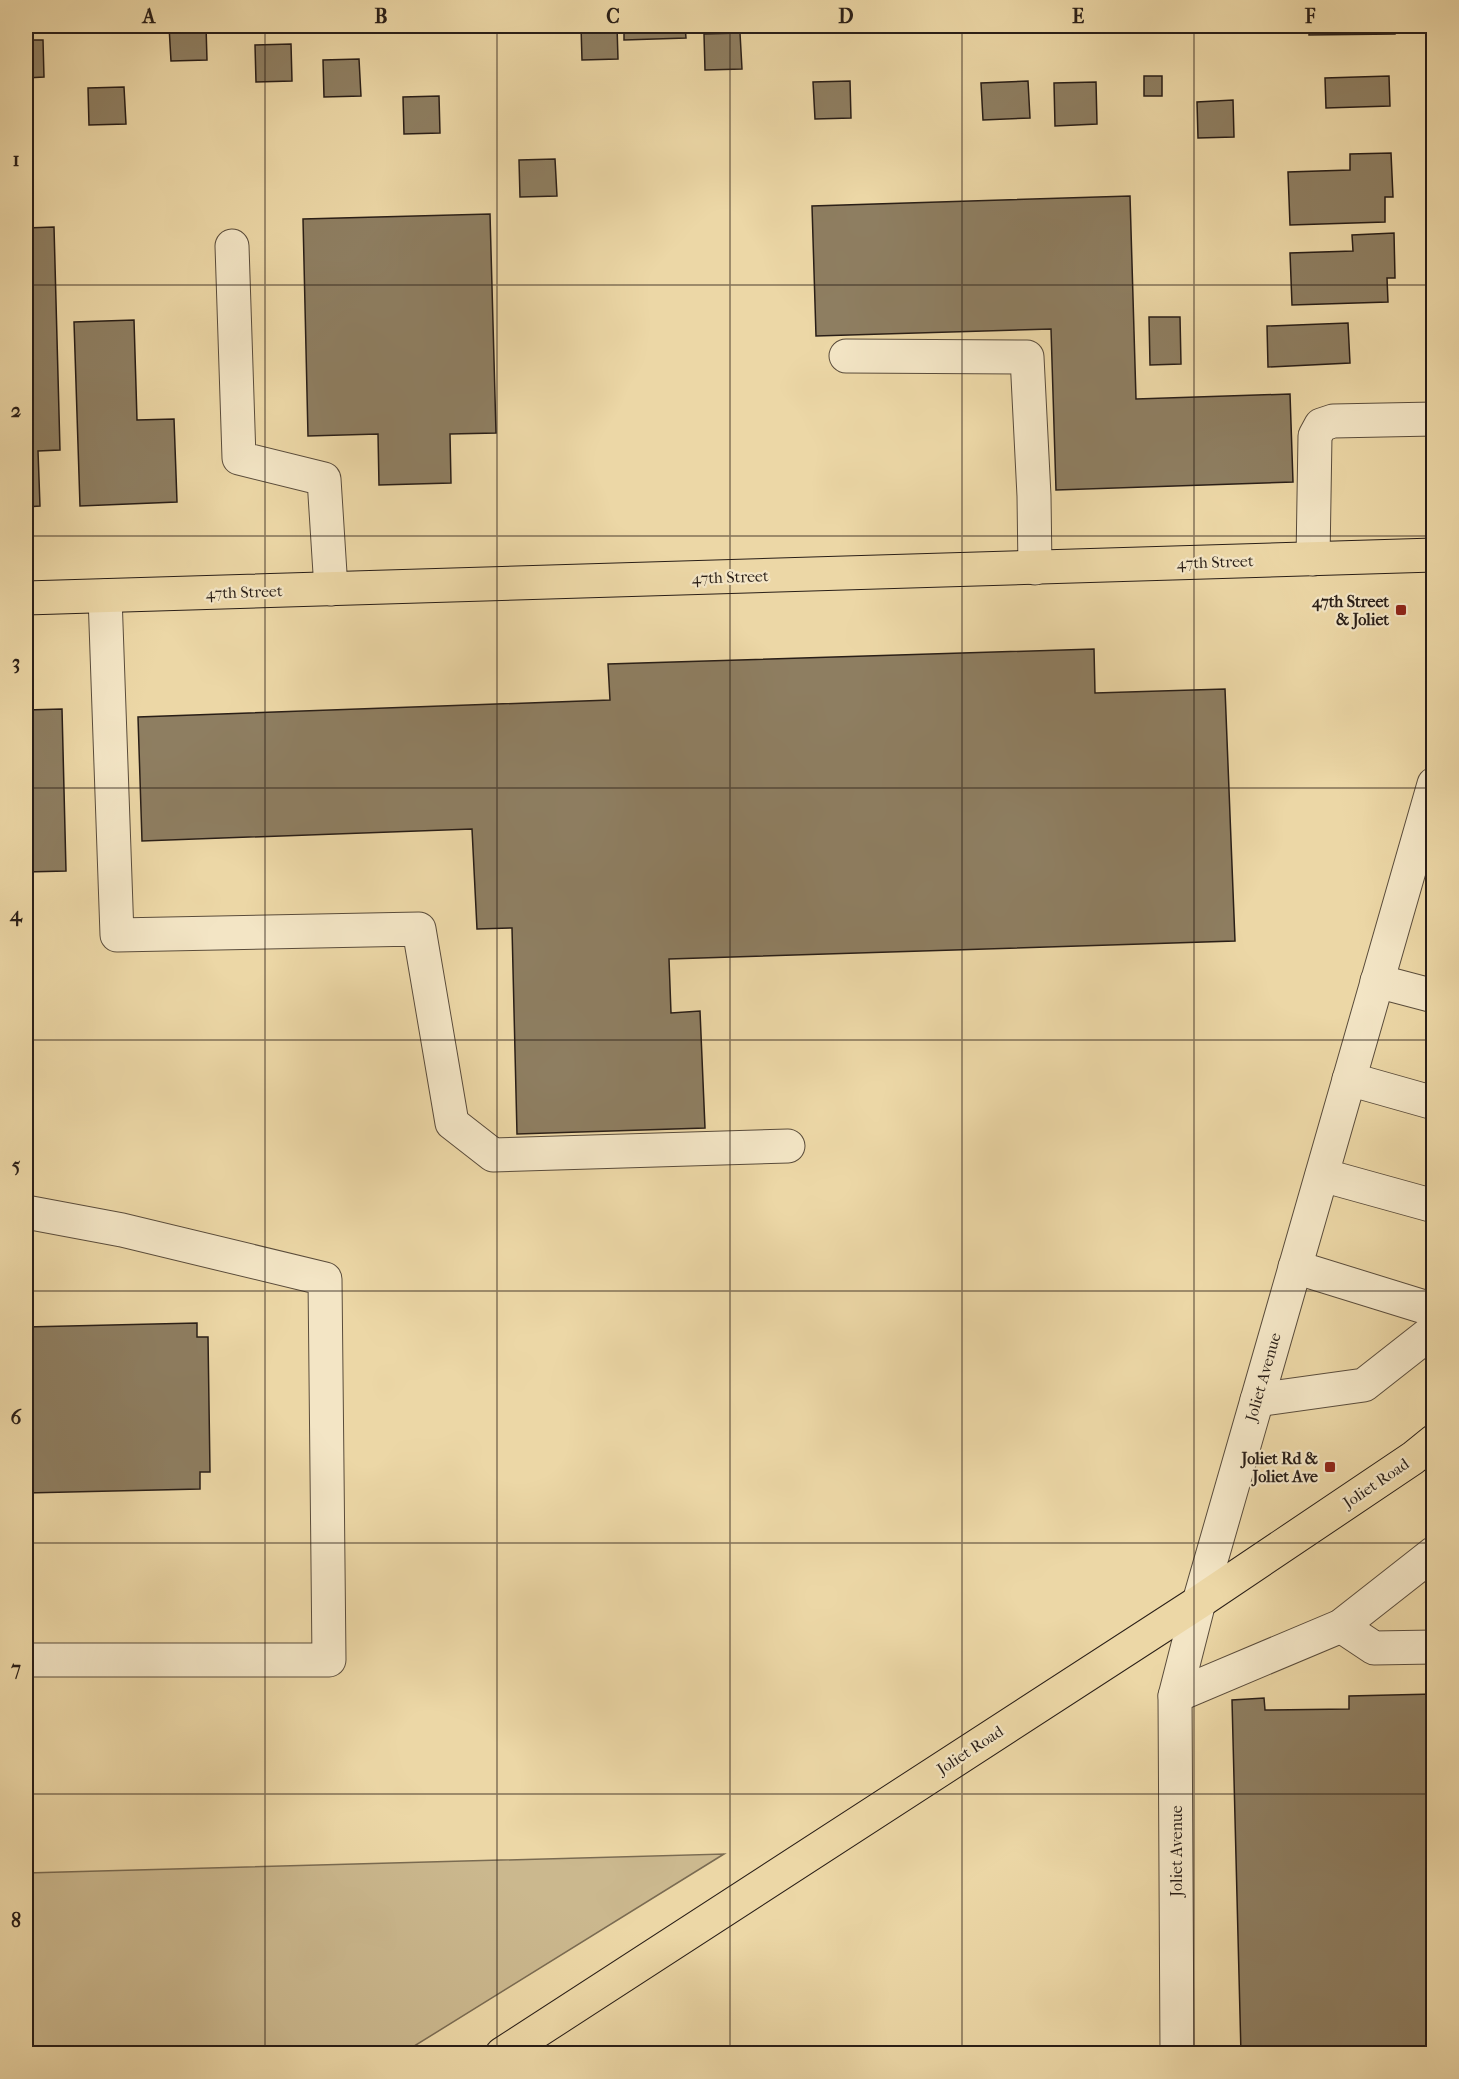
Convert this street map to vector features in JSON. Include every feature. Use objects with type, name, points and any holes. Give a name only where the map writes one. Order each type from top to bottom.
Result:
[{"type":"main road","name":"47th Street","points":[[26,598],[1434,555]]},
{"type":"main road","name":"Joliet Road","points":[[502,2054],[1199,1602],[1413,1458],[1434,1441]]},
{"type":"street","points":[[232,246],[239,458],[324,479],[331,589]]},
{"type":"street","points":[[846,356],[1027,357],[1035,568]]},
{"type":"street","points":[[1313,559],[1316,436],[1321,425],[1333,421],[1434,419]]},
{"type":"street","points":[[105,596],[117,934],[419,928],[452,1123],[493,1155],[789,1146]]},
{"type":"street","name":"Joliet Avenue","points":[[1177,2054],[1175,1696],[1199,1602],[1434,784]]},
{"type":"street","points":[[1377,981],[1434,996]]},
{"type":"street","points":[[1349,1079],[1434,1104]]},
{"type":"street","points":[[1322,1175],[1434,1206]]},
{"type":"street","points":[[26,1212],[122,1230],[325,1279],[329,1660],[26,1660]]},
{"type":"street","points":[[1295,1267],[1434,1310]]},
{"type":"street","points":[[1257,1401],[1364,1386],[1434,1330]]},
{"type":"street","points":[[1175,1696],[1341,1626],[1434,1552]]},
{"type":"street","points":[[1341,1626],[1374,1648],[1434,1647]]},
{"type":"shaded area","points":[[724,1854],[403,2053],[26,2053],[26,1873]]},
{"type":"building","points":[[111,26],[159,26],[160,31],[111,33]]},
{"type":"building","points":[[169,26],[206,26],[207,60],[171,61]]},
{"type":"building","points":[[581,26],[617,26],[618,59],[582,60]]},
{"type":"building","points":[[624,26],[685,26],[686,38],[624,40]]},
{"type":"building","points":[[1141,26],[1163,26],[1163,31],[1141,32]]},
{"type":"building","points":[[1309,26],[1395,26],[1395,34],[1309,35]]},
{"type":"building","points":[[740,33],[742,69],[705,70],[704,34]]},
{"type":"building","points":[[26,40],[43,40],[44,77],[26,78]]},
{"type":"building","points":[[291,44],[292,81],[256,82],[255,45]]},
{"type":"building","points":[[359,59],[361,96],[324,97],[323,60]]},
{"type":"building","points":[[1144,76],[1162,76],[1162,96],[1144,96]]},
{"type":"building","points":[[1389,76],[1390,106],[1326,108],[1325,78]]},
{"type":"building","points":[[850,81],[851,118],[815,119],[813,82]]},
{"type":"building","points":[[1028,81],[1030,118],[983,120],[981,83]]},
{"type":"building","points":[[1096,82],[1097,124],[1055,126],[1054,83]]},
{"type":"building","points":[[124,87],[126,124],[89,125],[88,88]]},
{"type":"building","points":[[439,96],[440,133],[404,134],[403,97]]},
{"type":"building","points":[[1233,100],[1234,137],[1198,138],[1197,102]]},
{"type":"building","points":[[1391,153],[1393,197],[1385,197],[1385,222],[1290,225],[1288,172],[1350,170],[1350,154]]},
{"type":"building","points":[[555,159],[557,196],[520,197],[519,160]]},
{"type":"building","points":[[1130,196],[1136,399],[1290,394],[1293,482],[1056,490],[1051,329],[816,336],[812,206]]},
{"type":"building","points":[[490,214],[496,433],[450,434],[451,483],[379,485],[378,434],[308,436],[303,219]]},
{"type":"building","points":[[54,227],[60,450],[38,451],[40,506],[26,507],[26,228]]},
{"type":"building","points":[[1394,233],[1395,278],[1387,278],[1388,302],[1292,305],[1290,253],[1353,251],[1352,235]]},
{"type":"building","points":[[1149,317],[1180,317],[1181,364],[1150,365]]},
{"type":"building","points":[[134,320],[137,420],[174,419],[177,502],[80,506],[74,322]]},
{"type":"building","points":[[1348,323],[1350,363],[1268,367],[1267,326]]},
{"type":"building","points":[[1094,649],[1095,693],[1225,689],[1235,941],[669,959],[671,1013],[700,1011],[705,1128],[517,1134],[512,928],[477,929],[472,829],[142,841],[138,717],[610,700],[608,664]]},
{"type":"building","points":[[62,709],[66,871],[26,872],[26,710]]},
{"type":"building","points":[[197,1323],[197,1337],[208,1337],[210,1472],[200,1472],[200,1489],[26,1493],[26,1327]]},
{"type":"building","points":[[1434,1694],[1434,2054],[1241,2054],[1232,1700],[1264,1698],[1265,1710],[1349,1709],[1349,1696]]},
{"type":"place","name":"47th Street & Joliet","points":[[1401,610]]},
{"type":"place","name":"Joliet Rd & Joliet Ave","points":[[1330,1467]]}]
